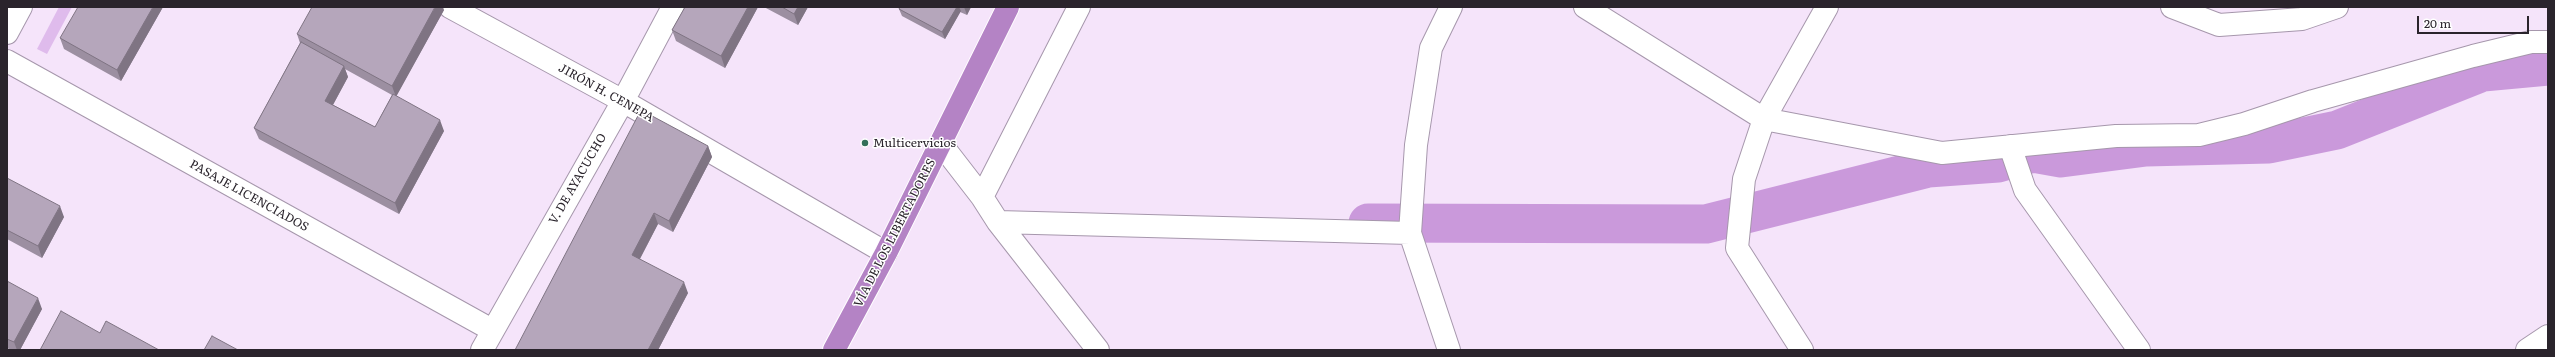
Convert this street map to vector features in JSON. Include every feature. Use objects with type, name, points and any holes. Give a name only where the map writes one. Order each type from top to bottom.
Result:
[{"type":"highway","name":"VÍA DE LOS LIBERTADORES","points":[[834,350],[886,253],[1008,7]]},
{"type":"street","points":[[7,33],[21,7]]},
{"type":"street","name":"JIRÓN H. CENEPA","points":[[450,7],[623,102],[886,253]]},
{"type":"street","name":"V. DE AYACUCHO","points":[[482,350],[623,102],[673,7]]},
{"type":"street","points":[[982,197],[1079,7]]},
{"type":"street","points":[[1449,350],[1410,233],[1416,145],[1431,48],[1451,7]]},
{"type":"street","points":[[1585,7],[1764,119],[1942,154],[2012,150],[2116,136],[2199,135],[2244,124],[2313,101],[2473,56],[2531,42],[2548,42]]},
{"type":"street","points":[[1802,350],[1736,248],[1744,179],[1764,119],[1827,7]]},
{"type":"street","points":[[2181,9],[2219,25],[2302,20],[2337,7]]},
{"type":"street","name":"PASAJE LICENCIADOS","points":[[7,61],[492,330]]},
{"type":"street","points":[[941,144],[982,197],[998,222],[1098,350]]},
{"type":"street","points":[[2012,150],[2025,190],[2139,350]]},
{"type":"street","points":[[998,222],[1410,233]]},
{"type":"street","points":[[2527,350],[2548,336]]},
{"type":"shaded area","points":[[59,7],[72,7],[47,54],[37,49]]},
{"type":"building","points":[[78,7],[153,7],[117,70],[60,38]]},
{"type":"building","points":[[312,7],[435,7],[392,86],[297,34]]},
{"type":"building","points":[[685,7],[748,7],[721,56],[672,30]]},
{"type":"building","points":[[782,7],[798,7],[794,14]]},
{"type":"building","points":[[900,7],[957,7],[942,32],[899,9]]},
{"type":"building","points":[[301,42],[344,66],[325,101],[375,127],[393,94],[440,120],[395,203],[254,128]]},
{"type":"building","points":[[641,110],[708,146],[669,221],[654,213],[632,255],[684,282],[648,350],[515,350]]},
{"type":"building","points":[[7,178],[60,206],[38,246],[7,230]]},
{"type":"building","points":[[7,281],[38,298],[14,342],[7,339]]},
{"type":"building","points":[[61,311],[100,333],[106,321],[159,350],[40,350]]},
{"type":"building","points":[[212,336],[238,350],[204,350]]},
{"type":"waterway","points":[[1368,223],[1706,224],[1928,168],[1998,163],[2033,153],[2061,158],[2146,147],[2269,144],[2337,130],[2483,72],[2548,66]]},
{"type":"place","name":"Multicervicios","points":[[865,143]]}]
